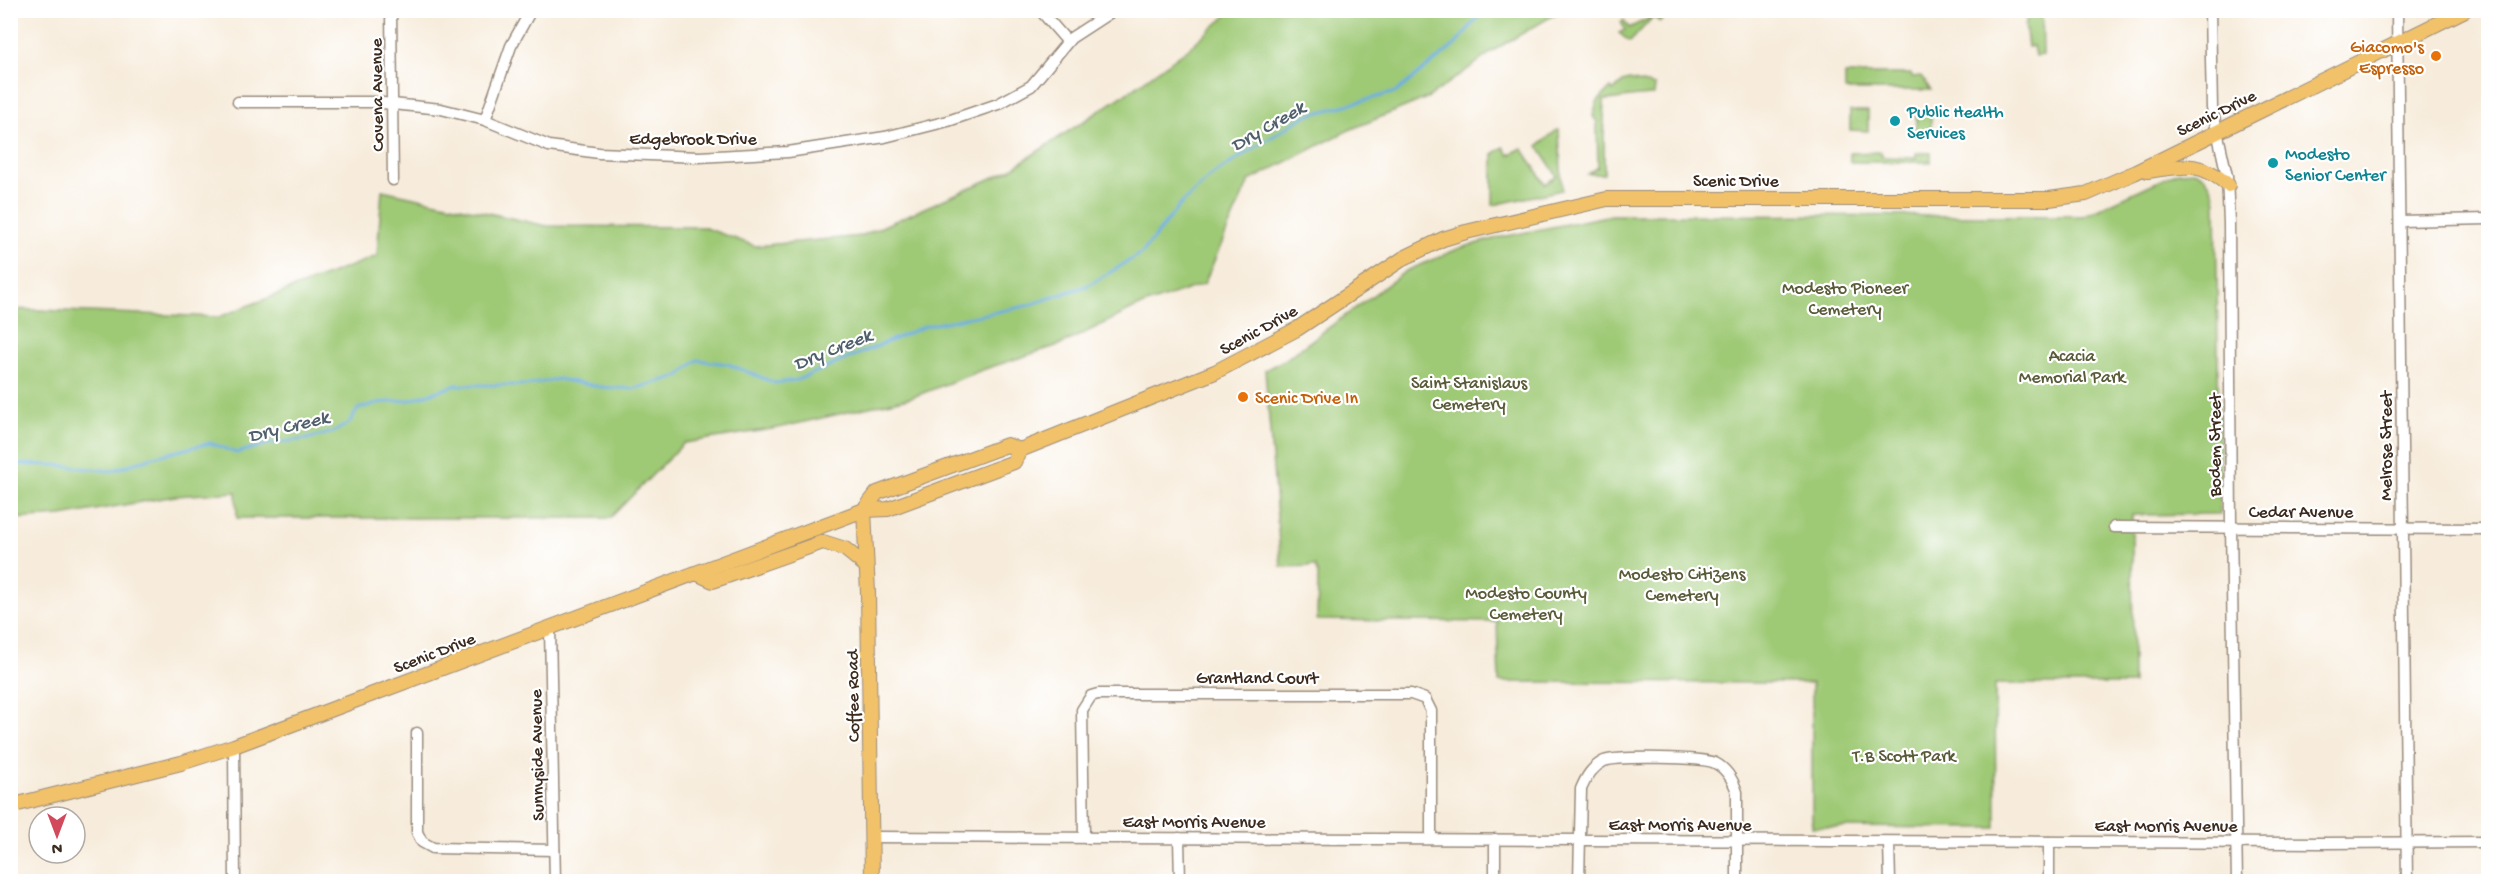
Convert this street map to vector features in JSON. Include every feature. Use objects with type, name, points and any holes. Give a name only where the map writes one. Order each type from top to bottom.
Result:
[{"type":"main road","name":"Scenic Drive","points":[[10,806],[181,763],[234,747],[864,510],[877,493],[1007,445],[1020,450],[1215,372],[1298,329],[1395,263],[1443,239],[1607,199],[2060,199],[2086,194],[2217,133],[2465,10]]},
{"type":"main road","points":[[2134,173],[2193,166],[2205,168],[2228,184]]},
{"type":"main road","name":"Coffee Road","points":[[864,510],[872,882]]},
{"type":"main road","points":[[696,573],[713,581],[823,542],[845,549],[866,566]]},
{"type":"street","name":"Covena Avenue","points":[[391,10],[393,180]]},
{"type":"street","points":[[485,120],[511,46],[531,10]]},
{"type":"street","points":[[1040,10],[1068,41]]},
{"type":"street","name":"Edgebrook Drive","points":[[238,102],[393,103],[441,109],[485,120],[549,146],[617,154],[720,157],[834,147],[929,127],[980,111],[1011,98],[1036,81],[1068,41],[1082,29],[1114,10]]},
{"type":"street","name":"Bodem Street","points":[[2210,10],[2212,108],[2228,184],[2230,527],[2237,882]]},
{"type":"street","name":"Melrose Street","points":[[2397,10],[2407,882]]},
{"type":"street","points":[[2400,221],[2488,219]]},
{"type":"street","name":"Cedar Avenue","points":[[2114,527],[2488,529]]},
{"type":"street","name":"Sunnyside Avenue","points":[[550,628],[555,882]]},
{"type":"street","name":"Grantland Court","points":[[1084,837],[1082,710],[1091,696],[1098,694],[1411,694],[1425,699],[1431,711],[1431,839]]},
{"type":"street","points":[[417,733],[417,832],[422,842],[433,848],[554,850]]},
{"type":"street","points":[[234,747],[235,882]]},
{"type":"street","points":[[1579,882],[1581,795],[1585,780],[1596,766],[1616,758],[1703,759],[1723,768],[1734,783],[1737,792],[1737,882]]},
{"type":"street","name":"East Morris Avenue","points":[[872,837],[1889,842],[2488,842]]},
{"type":"street","points":[[1179,838],[1180,882]]},
{"type":"street","points":[[1496,839],[1496,882]]},
{"type":"street","points":[[1889,842],[1890,882]]},
{"type":"street","points":[[2049,842],[2049,882]]},
{"type":"green space","points":[[1233,10],[1561,11],[1499,47],[1429,97],[1347,131],[1249,181],[1204,284],[1135,308],[1062,344],[982,370],[913,397],[778,428],[684,443],[610,518],[237,518],[236,492],[175,496],[61,516],[11,519],[11,309],[219,317],[377,256],[382,190],[547,226],[703,227],[755,246],[861,236],[1008,171],[1127,93],[1189,48]]},
{"type":"green space","points":[[1664,11],[1669,12],[1660,22],[1653,17],[1630,42],[1619,33],[1625,30],[1621,22],[1624,20],[1629,28]]},
{"type":"green space","points":[[2023,11],[2042,11],[2043,55],[2035,56],[2033,46],[2028,47],[2025,24],[2027,23]]},
{"type":"green space","points":[[1845,74],[1911,74],[1912,77],[1921,76],[1931,90],[1845,90]]},
{"type":"green space","points":[[1629,80],[1655,86],[1654,95],[1604,100],[1604,174],[1588,174],[1598,167],[1597,122],[1593,116],[1597,102],[1611,88],[1613,91]]},
{"type":"green space","points":[[1850,111],[1868,111],[1868,131],[1850,130]]},
{"type":"green space","points":[[1916,112],[1931,112],[1931,131],[1916,130]]},
{"type":"green space","points":[[1559,130],[1562,190],[1493,205],[1493,154],[1504,147],[1509,155],[1522,148],[1545,184],[1557,176],[1538,146]]},
{"type":"green space","points":[[1881,152],[1882,157],[1916,158],[1916,153],[1931,153],[1931,162],[1850,162],[1850,153]]},
{"type":"green space","points":[[2194,171],[2209,183],[2216,201],[2220,514],[2132,515],[2133,684],[1995,684],[1996,828],[1812,827],[1812,683],[1499,682],[1497,622],[1317,620],[1318,575],[1315,566],[1281,567],[1265,370],[1286,359],[1406,271],[1460,248],[1502,237],[1612,215],[2083,216],[2178,172]]},
{"type":"waterway","name":"Dry Creek","points":[[10,464],[56,465],[111,471],[153,457],[210,443],[237,453],[267,444],[307,439],[334,432],[349,423],[358,409],[377,403],[410,400],[457,385],[526,385],[558,379],[601,387],[633,389],[679,376],[697,360],[728,364],[775,383],[797,380],[925,326],[1026,306],[1089,285],[1142,253],[1179,206],[1212,175],[1305,116],[1396,92],[1455,45],[1484,10]]},
{"type":"place","name":"Giacomo's Espresso","points":[[2436,56]]},
{"type":"place","name":"Public Health Services","points":[[1895,121]]},
{"type":"place","name":"Modesto Senior Center","points":[[2273,163]]},
{"type":"place","name":"Scenic Drive In","points":[[1243,397]]},
{"type":"park label","name":"Modesto Pioneer Cemetery","points":[[1845,297]]},
{"type":"park label","name":"Acacia Memorial Park","points":[[2072,365]]},
{"type":"park label","name":"Saint Stanislaus Cemetery","points":[[1469,392]]},
{"type":"park label","name":"Modesto Citizens Cemetery","points":[[1682,583]]},
{"type":"park label","name":"Modesto County Cemetery","points":[[1526,602]]},
{"type":"park label","name":"T.B Scott Park","points":[[1904,755]]}]
